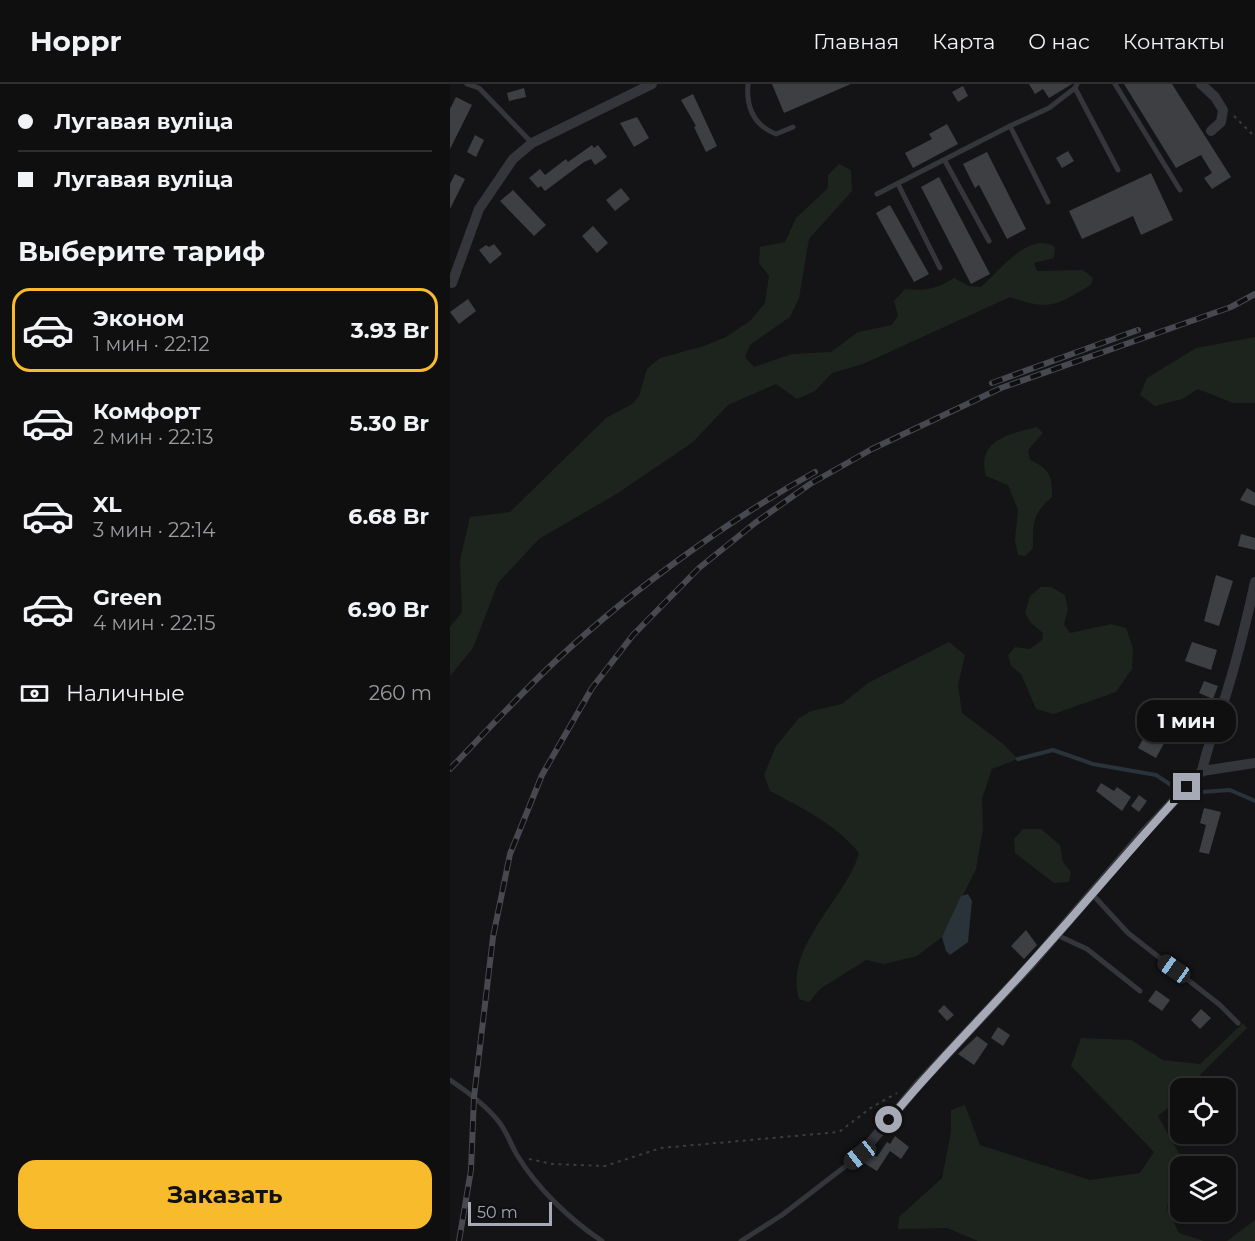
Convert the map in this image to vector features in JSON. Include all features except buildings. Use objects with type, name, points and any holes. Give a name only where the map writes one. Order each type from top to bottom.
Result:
[{"type":"street","points":[[452,283],[479,208],[513,159],[532,142],[652,84]]},
{"type":"street","points":[[1202,84],[1215,97],[1223,110],[1221,122],[1211,132]]},
{"type":"street","points":[[860,1155],[918,1085],[1057,935],[1142,835],[1202,771],[1208,743],[1223,705],[1244,632],[1255,582]]},
{"type":"street","points":[[1202,771],[1255,763]]},
{"type":"lane","points":[[466,84],[479,88],[532,142]]},
{"type":"lane","points":[[748,84],[747,95],[754,121],[763,129],[776,134],[793,127]]},
{"type":"lane","points":[[1115,84],[1180,190]]},
{"type":"lane","points":[[877,194],[1049,108],[1076,86],[1118,171]]},
{"type":"lane","points":[[1010,126],[1048,202]]},
{"type":"lane","points":[[945,161],[989,241]]},
{"type":"lane","points":[[898,184],[940,268]]},
{"type":"lane","points":[[1093,895],[1128,933],[1220,1005],[1238,1023]]},
{"type":"lane","points":[[1057,935],[1087,949],[1140,991]]},
{"type":"lane","points":[[450,1080],[474,1097],[500,1123],[518,1156],[540,1186],[586,1231],[602,1241]]},
{"type":"lane","points":[[741,1241],[782,1215],[860,1155]]},
{"type":"path","points":[[1223,110],[1232,115],[1255,137]]},
{"type":"path","points":[[518,1156],[552,1164],[605,1166],[661,1148],[839,1132],[872,1107],[918,1085]]},
{"type":"shaded area","points":[[839,164],[851,170],[852,191],[809,239],[799,298],[790,317],[750,345],[745,357],[754,367],[792,354],[831,352],[858,332],[892,325],[898,315],[894,301],[905,289],[931,288],[954,278],[969,286],[981,287],[1015,255],[1035,244],[1045,243],[1055,247],[1054,258],[1034,263],[1037,271],[1083,270],[1093,278],[1091,285],[1069,298],[1052,304],[1034,304],[1010,297],[863,364],[832,373],[815,391],[797,399],[776,384],[728,405],[693,442],[618,493],[539,539],[498,583],[473,648],[450,676],[450,627],[462,612],[460,560],[470,517],[510,512],[606,418],[632,404],[639,396],[647,369],[660,358],[704,346],[726,337],[750,321],[765,303],[769,276],[759,263],[760,247],[785,242],[796,218],[828,188],[828,175]]},
{"type":"shaded area","points":[[1255,337],[1255,403],[1233,403],[1198,389],[1182,399],[1155,406],[1140,395],[1147,378],[1196,348]]},
{"type":"shaded area","points":[[1037,427],[1043,433],[1028,450],[1030,460],[1042,466],[1049,474],[1052,497],[1037,514],[1033,548],[1025,556],[1018,555],[1015,540],[1018,510],[1008,485],[986,476],[984,464],[986,454],[997,441]]},
{"type":"shaded area","points":[[1041,587],[1051,587],[1065,595],[1068,609],[1064,624],[1070,633],[1111,624],[1126,628],[1133,648],[1132,669],[1116,692],[1054,714],[1036,709],[1021,674],[1011,666],[1008,655],[1015,647],[1030,649],[1042,640],[1043,633],[1031,623],[1025,613],[1030,596]]},
{"type":"shaded area","points":[[949,642],[965,655],[958,685],[962,713],[1002,743],[1018,759],[992,769],[982,799],[983,829],[976,869],[942,937],[917,956],[884,964],[866,960],[820,989],[809,1002],[799,999],[796,980],[800,961],[818,923],[852,870],[859,853],[850,842],[829,825],[770,791],[764,775],[776,746],[799,718],[811,711],[842,704],[868,683]]},
{"type":"shaded area","points":[[1023,829],[1041,829],[1060,845],[1063,862],[1071,872],[1069,882],[1054,883],[1015,853],[1014,839]]},
{"type":"shaded area","points":[[968,894],[972,901],[968,942],[950,955],[946,951],[942,937],[961,896]]},
{"type":"shaded area","points":[[1243,1023],[1247,1028],[1199,1076],[1200,1078],[1170,1078],[1170,1107],[1158,1116],[1170,1137],[1170,1144],[1174,1144],[1180,1156],[1170,1156],[1170,1197],[1167,1208],[1170,1222],[1174,1222],[1179,1233],[1204,1241],[978,1241],[947,1228],[898,1229],[899,1217],[942,1178],[951,1132],[951,1110],[965,1105],[980,1145],[1090,1180],[1140,1173],[1154,1152],[1071,1066],[1081,1038],[1131,1040],[1163,1060],[1200,1064]]},
{"type":"shaded area","points":[[1255,1220],[1255,1241],[1227,1241]]},
{"type":"waterway","points":[[1018,759],[1053,750],[1093,764],[1156,775],[1174,787]]},
{"type":"waterway","points":[[1187,793],[1230,790],[1255,801]]},
{"type":"railway","points":[[459,1241],[471,1170],[474,1097],[493,937],[510,854],[542,775],[592,688],[633,635],[699,568],[755,523],[810,484],[872,449],[1001,388],[1231,307],[1255,294]]},
{"type":"railway","points":[[992,383],[1138,330]]},
{"type":"railway","points":[[450,769],[543,673],[604,618],[708,539],[815,472]]},
{"type":"route","points":[[889,1120],[918,1085],[1093,895],[1142,835],[1187,787]]}]
